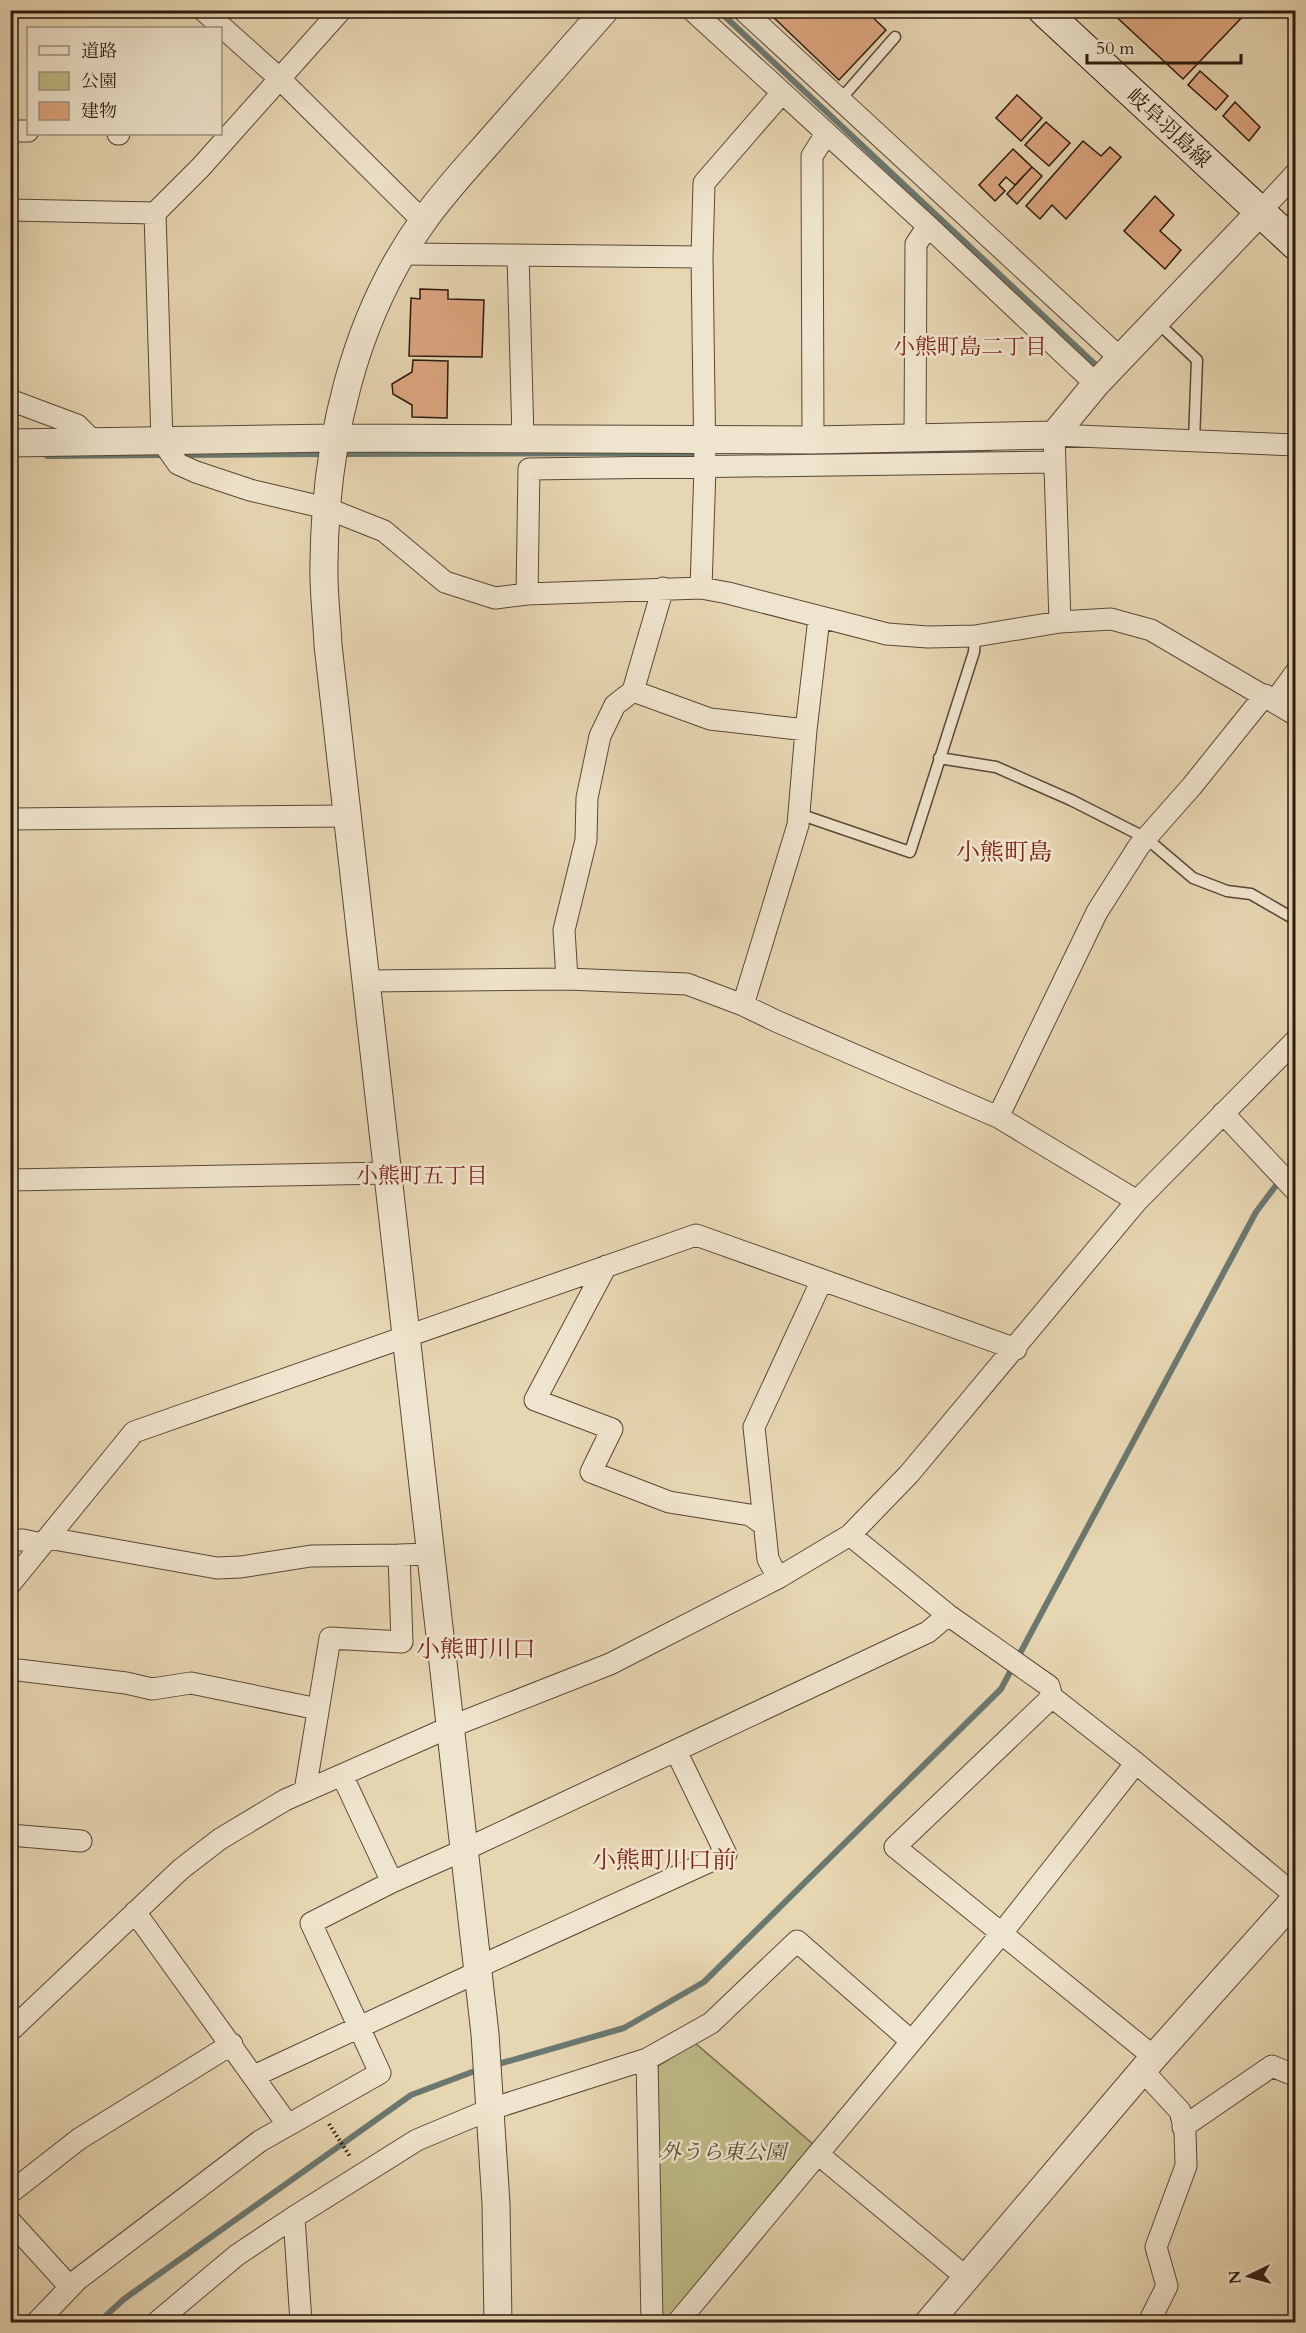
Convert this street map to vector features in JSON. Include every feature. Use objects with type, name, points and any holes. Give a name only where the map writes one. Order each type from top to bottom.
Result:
[{"type":"main road","name":"岐阜羽島線","points":[[1043,10],[1296,245]]},
{"type":"street","points":[[203,10],[219,27]]},
{"type":"street","points":[[10,210],[155,213],[201,167],[342,10]]},
{"type":"street","points":[[498,2322],[496,2204],[485,2034],[328,645],[324,565],[326,508],[335,438],[350,375],[372,310],[402,254],[423,221],[448,189],[605,10]]},
{"type":"street","points":[[692,10],[928,226],[1096,384]]},
{"type":"street","points":[[743,10],[1120,358]]},
{"type":"street","points":[[222,30],[279,78],[423,221]]},
{"type":"street","points":[[701,588],[705,454],[702,257],[704,183],[782,93]]},
{"type":"street","points":[[10,130],[27,131]]},
{"type":"street","points":[[813,440],[812,156],[826,134]]},
{"type":"street","points":[[1060,622],[1053,462],[1054,435],[1120,358],[1296,173]]},
{"type":"street","points":[[155,213],[162,441],[178,464],[250,489],[326,508],[384,531],[445,582],[495,598],[527,594],[701,588],[887,634],[928,637],[975,636],[1060,622],[1111,619],[1150,630],[1296,715]]},
{"type":"street","points":[[915,439],[916,244],[928,226]]},
{"type":"street","points":[[402,254],[702,257]]},
{"type":"street","points":[[518,255],[528,451],[527,594]]},
{"type":"street","points":[[10,400],[77,425],[94,442]]},
{"type":"street","points":[[705,454],[813,440],[873,453],[915,439],[1054,435],[1296,445]]},
{"type":"street","points":[[10,443],[335,438],[528,451],[705,454],[873,453],[1053,462]]},
{"type":"street","points":[[567,979],[564,930],[586,840],[587,798],[600,736],[615,705],[633,691],[663,588]]},
{"type":"street","points":[[743,1005],[798,825],[819,618]]},
{"type":"street","points":[[998,1117],[1097,912],[1146,838],[1270,698],[1296,672]]},
{"type":"street","points":[[633,691],[710,719],[806,730]]},
{"type":"street","points":[[10,819],[348,816]]},
{"type":"street","points":[[367,981],[567,979],[687,984],[743,1005],[998,1117],[1137,1201]]},
{"type":"street","points":[[10,2031],[181,1869],[220,1839],[285,1800],[450,1726],[610,1665],[778,1578],[850,1535],[909,1474],[1016,1349],[1137,1201],[1296,1040]]},
{"type":"street","points":[[1223,1113],[1296,1191]]},
{"type":"street","points":[[10,1180],[388,1173]]},
{"type":"street","points":[[10,1584],[134,1432],[696,1235],[1016,1349]]},
{"type":"street","points":[[606,1266],[535,1400],[612,1429],[591,1472],[669,1502],[750,1515],[764,1525]]},
{"type":"street","points":[[778,1578],[768,1558],[754,1427],[822,1280]]},
{"type":"street","points":[[850,1535],[948,1615],[1049,1686],[1052,1697],[1136,1763],[1296,1897],[1148,2064],[929,2322]]},
{"type":"street","points":[[10,1540],[45,1541],[217,1568],[241,1567],[311,1556],[431,1554]]},
{"type":"street","points":[[305,1791],[330,1638],[402,1642],[399,1555]]},
{"type":"street","points":[[37,2322],[70,2287],[260,2141],[380,2073],[311,1923],[392,1882],[928,1632],[948,1615]]},
{"type":"street","points":[[10,1669],[126,1683],[152,1689],[191,1683],[318,1709]]},
{"type":"street","points":[[1052,1697],[895,1847],[1001,1934],[1148,2064],[1180,2111],[1184,2127],[1186,2166],[1156,2247],[1167,2286],[1149,2322]]},
{"type":"street","points":[[254,2076],[726,1854],[676,1751]]},
{"type":"street","points":[[678,2322],[1001,1934],[1136,1763]]},
{"type":"street","points":[[342,1775],[392,1882]]},
{"type":"street","points":[[10,1835],[81,1841]]},
{"type":"street","points":[[135,1912],[288,2125]]},
{"type":"street","points":[[157,2322],[237,2255],[417,2139],[490,2103],[646,2059],[711,2023],[797,1941],[911,2041]]},
{"type":"street","points":[[10,2193],[79,2139],[232,2044]]},
{"type":"street","points":[[646,2059],[652,2322]]},
{"type":"street","points":[[1184,2127],[1272,2066],[1296,2076]]},
{"type":"street","points":[[818,2154],[967,2278]]},
{"type":"street","points":[[294,2217],[301,2322]]},
{"type":"street","points":[[10,2221],[70,2287]]},
{"type":"lane","points":[[840,100],[895,37]]},
{"type":"lane","points":[[1155,321],[1197,360],[1194,441]]},
{"type":"lane","points":[[799,814],[910,852],[974,652],[975,636]]},
{"type":"lane","points":[[939,758],[996,767],[1071,800],[1146,838],[1193,878],[1227,891],[1251,894],[1296,920]]},
{"type":"path","points":[[325,2118],[356,2165]]},
{"type":"green space","name":"外うら東公園","points":[[695,2043],[813,2144],[667,2322],[661,2322],[656,2067]]},
{"type":"building","points":[[775,10],[865,10],[886,30],[839,80],[771,15]]},
{"type":"building","points":[[1109,10],[1249,10],[1183,79]]},
{"type":"building","points":[[1200,71],[1228,96],[1216,110],[1188,85]]},
{"type":"building","points":[[1017,95],[1042,118],[1021,141],[996,118]]},
{"type":"building","points":[[1235,102],[1260,127],[1249,141],[1223,116]]},
{"type":"building","points":[[1046,122],[1070,143],[1049,166],[1025,145]]},
{"type":"building","points":[[1083,141],[1101,156],[1110,147],[1121,157],[1066,219],[1052,205],[1040,219],[1026,206]]},
{"type":"building","points":[[1013,149],[1032,167],[1015,185],[1006,177],[999,185],[1005,191],[995,201],[979,185]]},
{"type":"building","points":[[1032,167],[1042,176],[1017,204],[1007,194]]},
{"type":"building","points":[[1155,196],[1174,215],[1160,231],[1181,250],[1165,269],[1124,231]]},
{"type":"building","points":[[420,289],[448,290],[448,299],[484,300],[482,357],[409,356],[411,298],[420,299]]},
{"type":"building","points":[[413,360],[448,361],[447,418],[412,417],[412,405],[393,394],[392,384],[412,372]]},
{"type":"waterway","points":[[718,10],[1099,368]]},
{"type":"waterway","points":[[845,453],[988,452]]},
{"type":"waterway","points":[[341,454],[700,453]]},
{"type":"waterway","points":[[176,455],[325,454]]},
{"type":"waterway","points":[[47,456],[166,455]]},
{"type":"waterway","points":[[495,2065],[624,2028],[704,1982],[1001,1689],[1256,1212],[1296,1159]]},
{"type":"waterway","points":[[99,2322],[124,2299],[411,2095],[480,2069]]},
{"type":"district","name":"小熊町島二丁目","points":[[970,346]]},
{"type":"district","name":"小熊町島","points":[[1004,852]]},
{"type":"district","name":"小熊町五丁目","points":[[422,1175]]},
{"type":"district","name":"小熊町川口","points":[[476,1649]]},
{"type":"district","name":"小熊町川口前","points":[[664,1860]]}]
